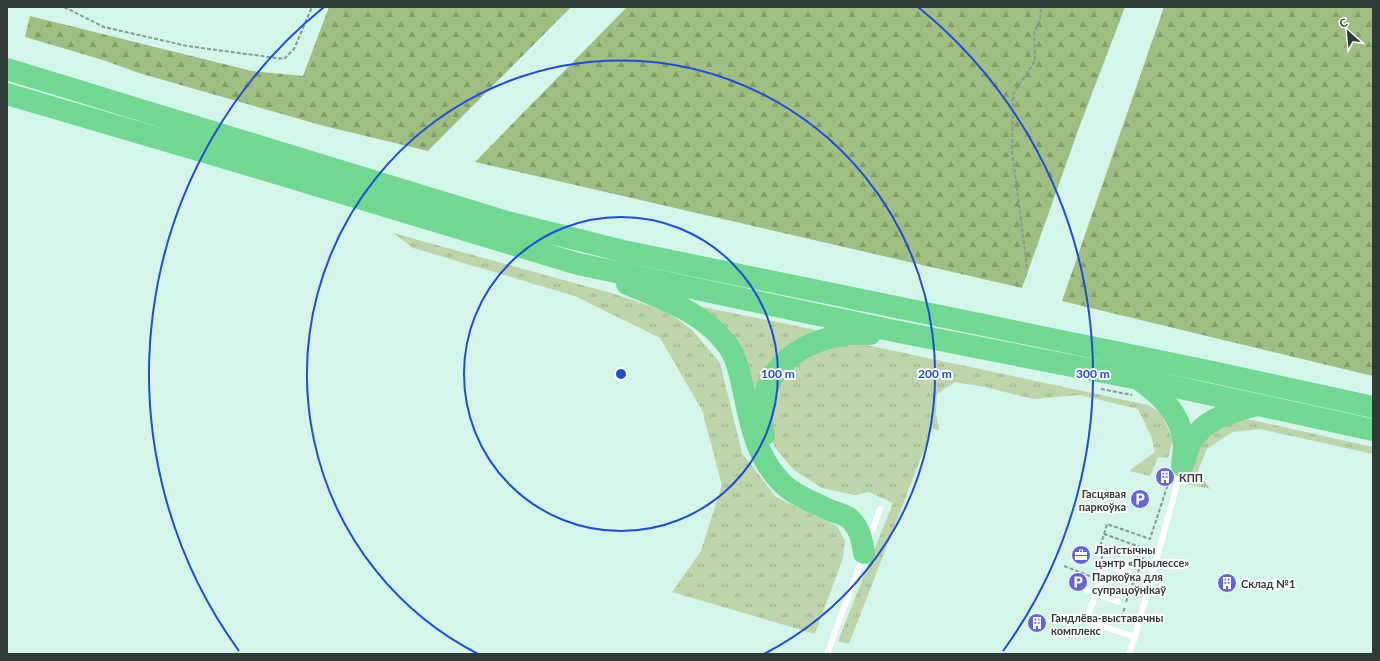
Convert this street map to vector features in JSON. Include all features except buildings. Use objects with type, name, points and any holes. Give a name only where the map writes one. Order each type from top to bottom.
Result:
[{"type":"highway","points":[[7,69],[507,222],[608,247],[1373,407]]},
{"type":"highway","points":[[7,94],[578,264],[904,333],[1156,392],[1171,408],[1184,439],[1179,476]]},
{"type":"highway","points":[[578,264],[689,311],[710,326],[726,342],[735,358],[741,378],[750,424],[756,443],[762,458],[771,472],[783,484],[797,494],[815,504],[850,519],[861,534],[864,553]]},
{"type":"highway","points":[[872,532],[868,518],[860,508],[810,489],[778,463],[769,449],[762,430],[762,411],[765,394],[772,377],[785,360],[800,349],[820,340],[844,334],[904,333]]},
{"type":"highway","points":[[1136,388],[1256,405],[1373,430]]},
{"type":"highway","points":[[1179,476],[1191,442],[1198,432],[1208,423],[1221,416],[1256,405]]},
{"type":"lane","points":[[1129,654],[1179,476]]},
{"type":"lane","points":[[827,654],[880,510]]},
{"type":"lane","points":[[1129,573],[1108,565],[1096,593],[1088,618],[1090,622],[1135,637]]},
{"type":"lane","points":[[1072,584],[1118,602]]},
{"type":"path","points":[[64,7],[104,27],[187,46],[284,59],[294,49],[312,7]]},
{"type":"path","points":[[1027,268],[1012,151],[1013,94],[1035,61],[1034,33],[1040,20],[1040,7]]},
{"type":"path","points":[[1095,388],[1136,388]]},
{"type":"path","points":[[1100,564],[1105,550],[1100,547],[1107,524],[1150,539],[1168,483],[1179,476]]},
{"type":"path","points":[[1104,534],[1146,549]]},
{"type":"green space","points":[[329,7],[571,7],[428,151],[324,126],[139,73],[103,60],[25,37],[30,16],[252,71],[303,76]]},
{"type":"green space","points":[[627,7],[1125,7],[1080,125],[1022,288],[475,162]]},
{"type":"green space","points":[[1164,7],[1373,7],[1373,376],[1062,301]]},
{"type":"green space","points":[[393,233],[618,295],[670,313],[693,331],[720,363],[742,453],[776,497],[837,526],[845,541],[843,558],[815,634],[672,592],[701,551],[722,485],[702,410],[660,338],[575,296],[413,248]]},
{"type":"green space","points":[[698,306],[816,330],[796,341],[757,399]]},
{"type":"green space","points":[[832,343],[862,344],[1148,405],[1161,413],[1173,440],[1168,458],[1158,457],[1150,476],[1129,471],[1155,452],[1151,436],[1138,409],[1080,395],[1033,399],[985,387],[955,382],[937,394],[936,413],[939,430],[932,429],[849,644],[838,641],[893,503],[869,492],[854,495],[822,488],[794,470],[776,449],[767,431],[767,411],[785,367]]},
{"type":"green space","points":[[1243,418],[1373,447],[1373,454],[1260,429],[1232,432],[1207,449],[1198,471],[1210,489],[1186,484],[1195,452],[1203,438],[1220,427]]},
{"type":"place","name":"КПП","points":[[1165,477]]},
{"type":"place","name":"Гасцявая паркоўка","points":[[1140,499]]},
{"type":"place","name":"Лагістычны цэнтр «Прылессе»","points":[[1081,555]]},
{"type":"place","name":"Паркоўка для супрацоўнікаў","points":[[1078,582]]},
{"type":"place","name":"Склад №1","points":[[1227,583]]},
{"type":"place","name":"Гандлёва-выставачны комплекс","points":[[1037,623]]}]
